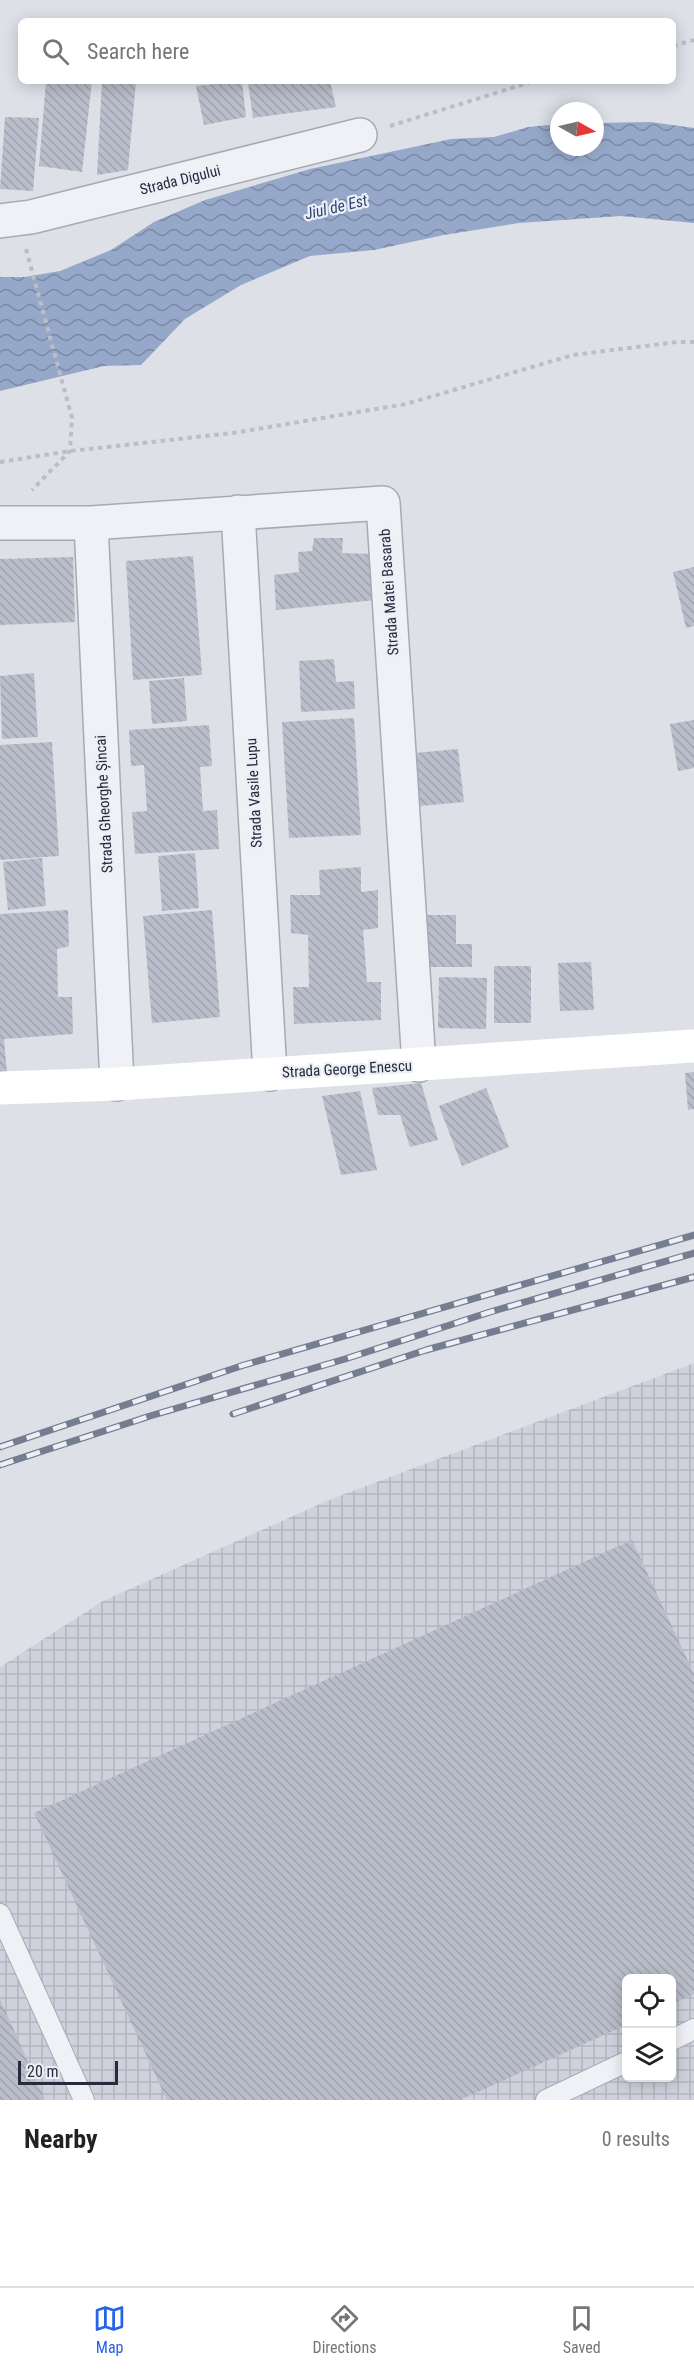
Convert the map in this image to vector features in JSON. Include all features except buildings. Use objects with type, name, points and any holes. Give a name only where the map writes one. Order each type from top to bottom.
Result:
[{"type":"street","name":"Strada Digului","points":[[0,221],[31,217],[360,135]]},
{"type":"street","name":"Strada Matei Basarab","points":[[0,523],[92,523],[383,503],[419,1065]]},
{"type":"street","name":"Strada Vasile Lupu","points":[[238,512],[270,1074]]},
{"type":"street","name":"Strada Gheorghe Șincai","points":[[92,523],[117,1084]]},
{"type":"street","name":"Strada George Enescu","points":[[0,1088],[117,1084],[694,1046]]},
{"type":"lane","points":[[0,1914],[84,2100]]},
{"type":"lane","points":[[676,2038],[694,2030]]},
{"type":"lane","points":[[546,2100],[622,2064]]},
{"type":"path","points":[[676,45],[694,40]]},
{"type":"path","points":[[360,135],[524,84]]},
{"type":"path","points":[[26,495],[70,451],[72,418],[28,261]]},
{"type":"path","points":[[0,462],[70,451],[233,433],[406,404],[573,355],[677,342],[694,342]]},
{"type":"shaded area","points":[[694,1363],[694,2100],[0,2100],[0,1667],[103,1601],[329,1500]]},
{"type":"water","name":"Jiul de Est","points":[[651,122],[694,128],[694,223],[621,216],[519,223],[444,235],[374,250],[310,256],[241,285],[185,319],[141,365],[104,366],[0,391],[0,277],[25,277],[60,271],[111,250],[154,222],[205,200],[310,169],[451,139],[494,137],[528,127],[550,125],[550,156],[604,156],[604,123]]},
{"type":"railway","points":[[0,1447],[244,1365],[694,1235]]},
{"type":"railway","points":[[0,1465],[150,1416],[345,1359],[490,1312],[694,1253]]},
{"type":"railway","points":[[233,1414],[426,1350],[694,1277]]}]
